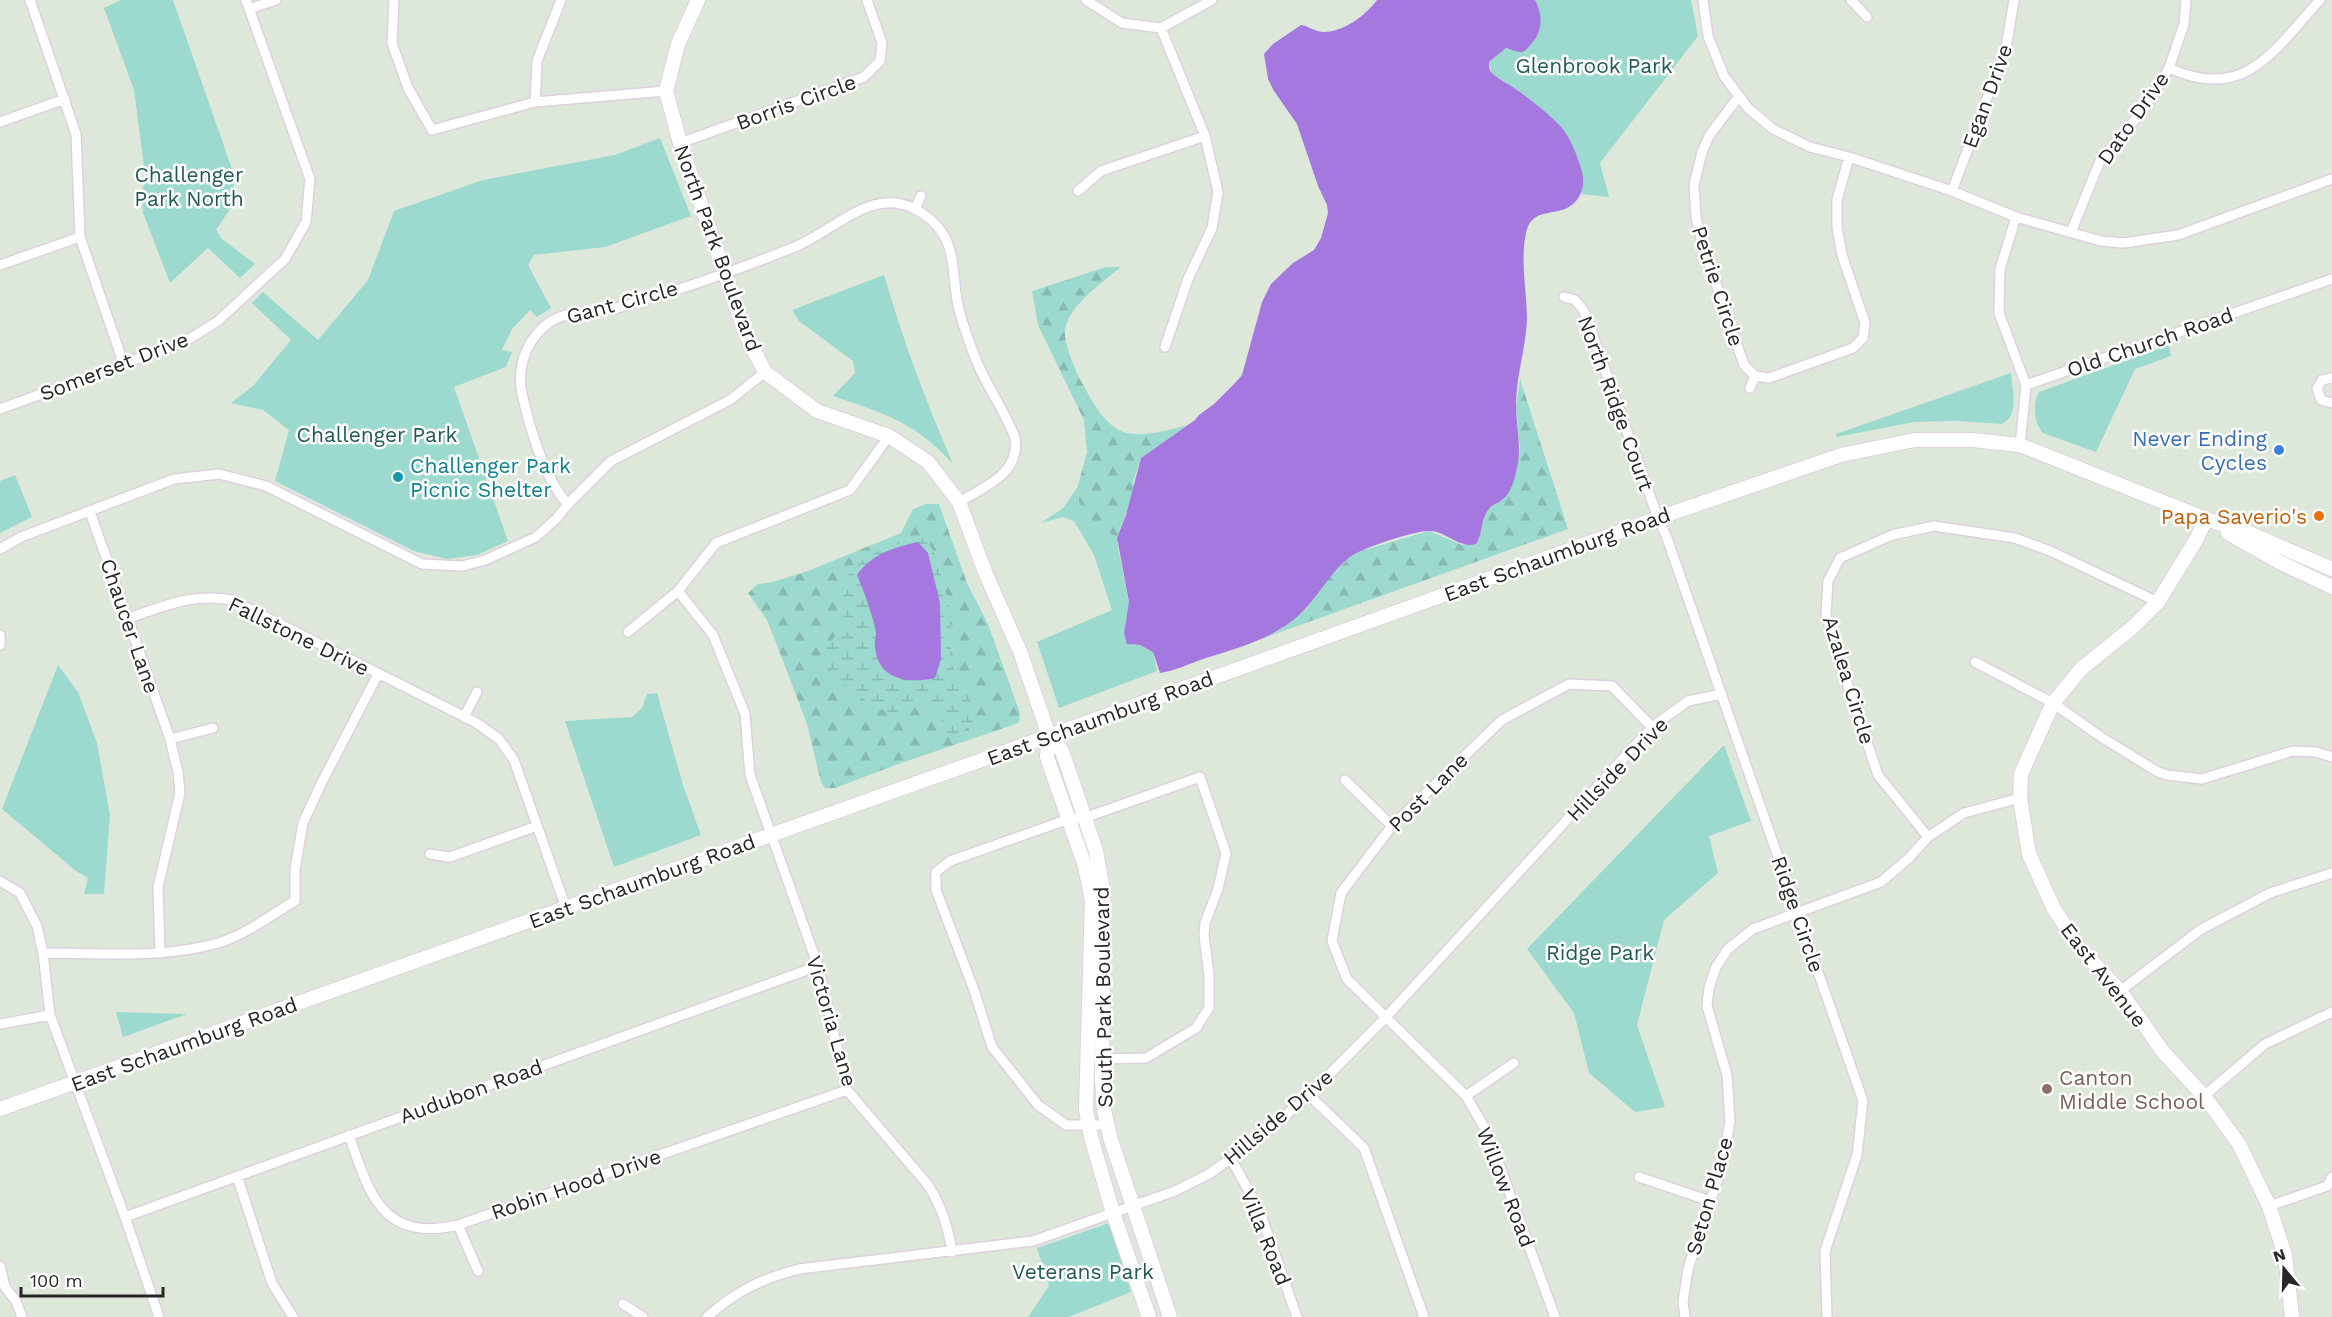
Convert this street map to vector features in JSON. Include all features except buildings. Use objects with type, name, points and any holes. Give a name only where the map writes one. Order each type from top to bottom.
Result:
[{"type":"street","points":[[30,0],[76,134],[80,237],[124,365]]},
{"type":"street","points":[[248,4],[276,0]]},
{"type":"street","points":[[394,0],[392,43],[408,88],[432,130],[536,102],[666,91]]},
{"type":"street","points":[[536,102],[537,61],[561,0]]},
{"type":"street","name":"North Park Boulevard","points":[[698,0],[678,44],[666,91],[680,143],[746,335],[765,372],[817,411],[889,436],[928,462],[959,502],[985,572],[1021,654],[1049,736]]},
{"type":"street","name":"Borris Circle","points":[[680,143],[864,77],[880,61],[882,43],[867,0]]},
{"type":"street","points":[[1086,0],[1122,23],[1161,28],[1212,0]]},
{"type":"street","points":[[1703,0],[1704,20],[1714,54],[1724,75],[1748,108],[1773,129],[1810,147],[1849,157],[1952,191],[2016,217],[2101,241],[2123,243],[2178,235],[2332,179]]},
{"type":"street","points":[[1851,0],[1867,17]]},
{"type":"street","name":"Egan Drive","points":[[1952,191],[2006,48],[2014,0]]},
{"type":"street","name":"Dato Drive","points":[[2071,232],[2100,161],[2144,109],[2169,68],[2181,33],[2186,0]]},
{"type":"street","points":[[2169,68],[2185,76],[2206,80],[2243,75],[2266,58],[2320,0]]},
{"type":"street","name":"Somerset Drive","points":[[0,409],[186,341],[218,321],[285,259],[306,222],[310,178],[248,4]]},
{"type":"street","points":[[1161,28],[1206,136],[1218,192],[1212,228],[1188,279],[1165,346]]},
{"type":"street","name":"Petrie Circle","points":[[1739,96],[1719,122],[1702,152],[1694,185],[1695,206],[1702,243],[1744,365],[1755,376]]},
{"type":"street","points":[[0,122],[65,99]]},
{"type":"street","points":[[1078,191],[1101,171],[1206,136]]},
{"type":"street","points":[[1750,388],[1755,376],[1769,378],[1853,348],[1863,338],[1865,323],[1842,255],[1837,227],[1837,200],[1849,157]]},
{"type":"street","points":[[915,209],[921,196]]},
{"type":"street","name":"Gant Circle","points":[[568,504],[558,494],[548,476],[522,396],[519,377],[524,354],[530,342],[550,322],[562,317],[618,308],[726,272],[799,245],[869,205],[890,204],[915,209],[937,224],[944,235],[952,261],[957,302],[974,355],[999,407],[1009,422],[1017,447],[1008,470],[959,502]]},
{"type":"street","points":[[2016,217],[2000,268],[1999,313],[2026,385],[2020,445]]},
{"type":"street","points":[[0,265],[80,237]]},
{"type":"street","name":"Old Church Road","points":[[2026,385],[2332,279]]},
{"type":"street","name":"North Ridge Court","points":[[1564,297],[1575,300],[1584,311],[1658,518]]},
{"type":"street","points":[[1863,338],[1874,342]]},
{"type":"street","points":[[0,549],[21,537],[174,479],[219,474],[266,486],[422,564],[463,566],[485,560],[536,537],[557,519],[568,504],[611,461],[730,400],[765,372]]},
{"type":"street","points":[[2332,378],[2322,380],[2317,389],[2321,400],[2332,403]]},
{"type":"street","points":[[628,632],[678,591],[716,543],[850,490],[889,436]]},
{"type":"street","name":"East Schaumburg Road","points":[[0,1109],[1840,455],[1915,440],[1972,440],[2020,445],[2206,519]]},
{"type":"street","name":"Chaucer Lane","points":[[90,512],[170,739],[178,772],[180,793],[158,887],[160,953]]},
{"type":"street","name":"Ridge Circle","points":[[1658,518],[1722,694],[1863,1101],[1857,1155],[1825,1251],[1827,1317]]},
{"type":"street","points":[[2206,519],[2249,533],[2332,569]]},
{"type":"street","points":[[2206,519],[2279,562],[2332,587]]},
{"type":"street","name":"East Avenue","points":[[2206,519],[2196,540],[2158,602],[2133,627],[2082,668],[2053,703],[2021,774],[2019,798],[2029,854],[2054,909],[2078,946],[2120,991],[2164,1053],[2204,1096],[2239,1144],[2269,1206],[2285,1255],[2292,1317]]},
{"type":"street","name":"Azalea Circle","points":[[1928,837],[1878,776],[1842,668],[1826,615],[1828,581],[1840,558],[1892,535],[1934,526],[2015,538],[2050,551],[2158,602]]},
{"type":"street","name":"Victoria Lane","points":[[678,591],[713,636],[745,714],[750,775],[818,966],[847,1090],[928,1185],[946,1220],[952,1252]]},
{"type":"street","name":"Fallstone Drive","points":[[126,619],[194,598],[232,600],[475,722],[499,740],[514,760],[566,908]]},
{"type":"street","points":[[0,635],[0,645]]},
{"type":"street","points":[[1976,662],[2053,703],[2101,737],[2158,772],[2168,775],[2202,779],[2293,751],[2316,752],[2332,757]]},
{"type":"street","points":[[43,953],[160,953],[219,943],[249,929],[295,901],[295,869],[303,823],[378,674]]},
{"type":"street","name":"Post Lane","points":[[1386,1017],[1347,979],[1332,941],[1341,893],[1392,826],[1502,720],[1569,684],[1612,687],[1652,727]]},
{"type":"street","points":[[464,717],[477,692]]},
{"type":"street","name":"Hillside Drive","points":[[707,1317],[742,1290],[767,1277],[799,1269],[1033,1241],[1174,1191],[1209,1174],[1257,1141],[1309,1095],[1386,1017],[1652,727],[1688,701],[1722,694]]},
{"type":"street","points":[[170,739],[213,728]]},
{"type":"street","name":"South Park Boulevard","points":[[1049,736],[1062,751],[1099,862],[1104,898],[1103,1095],[1107,1125],[1170,1317]]},
{"type":"street","name":"South Park Boulevard","points":[[1049,736],[1047,757],[1088,873],[1092,900],[1086,1110],[1088,1126],[1113,1213],[1149,1317]]},
{"type":"street","points":[[1088,1059],[1146,1058],[1196,1028],[1209,1008],[1205,923],[1218,889],[1226,853],[1200,777],[1084,818],[1069,819],[950,861],[936,872],[936,890],[974,990],[992,1047],[1038,1105],[1066,1125],[1107,1125]]},
{"type":"street","points":[[1345,780],[1392,826]]},
{"type":"street","name":"Seton Place","points":[[1685,1317],[1683,1302],[1688,1269],[1723,1163],[1730,1121],[1727,1075],[1707,1005],[1709,988],[1716,967],[1728,949],[1753,929],[1881,882],[1909,858],[1928,837],[1964,813],[2019,798]]},
{"type":"street","points":[[430,854],[450,857],[537,826]]},
{"type":"street","points":[[2120,991],[2200,930],[2270,893],[2332,873]]},
{"type":"street","points":[[0,881],[20,893],[37,926],[43,953],[50,1015],[125,1217],[159,1317]]},
{"type":"street","name":"Audubon Road","points":[[125,1217],[818,966]]},
{"type":"street","points":[[2204,1096],[2265,1044],[2332,1012]]},
{"type":"street","points":[[0,1024],[50,1015]]},
{"type":"street","name":"Willow Road","points":[[1386,1017],[1466,1096],[1488,1134],[1555,1317]]},
{"type":"street","points":[[1466,1096],[1514,1063]]},
{"type":"street","name":"Robin Hood Drive","points":[[349,1135],[369,1191],[385,1211],[401,1222],[422,1229],[433,1229],[458,1225],[847,1090]]},
{"type":"street","points":[[1309,1095],[1364,1148],[1424,1317]]},
{"type":"street","name":"Villa Road","points":[[1231,1159],[1259,1209],[1297,1317]]},
{"type":"street","points":[[237,1176],[272,1283],[293,1317]]},
{"type":"street","points":[[1639,1177],[1710,1201]]},
{"type":"street","points":[[2269,1206],[2327,1186],[2332,1177]]},
{"type":"street","points":[[458,1225],[478,1271]]},
{"type":"street","points":[[0,1266],[5,1287],[22,1317]]},
{"type":"street","points":[[623,1304],[643,1317]]},
{"type":"green space","name":"Challenger Park North","points":[[121,0],[173,0],[233,172],[232,203],[216,230],[222,239],[255,264],[240,278],[208,248],[170,283],[143,213],[142,195],[145,174],[134,90],[104,8]]},
{"type":"green space","name":"Glenbrook Park","points":[[1535,0],[1691,0],[1698,36],[1600,163],[1609,197],[1581,194],[1583,175],[1540,109],[1519,91],[1492,74],[1489,62],[1506,48],[1519,52]]},
{"type":"green space","name":"Challenger Park","points":[[660,138],[691,216],[605,247],[534,255],[528,265],[551,308],[537,317],[530,310],[512,329],[502,350],[512,352],[506,367],[454,387],[508,541],[477,555],[447,559],[414,551],[275,481],[289,430],[263,410],[231,403],[253,386],[291,340],[252,303],[263,292],[318,340],[368,280],[394,211],[483,180],[615,155]]},
{"type":"green space","points":[[1106,267],[1121,267],[1078,305],[1071,314],[1065,333],[1073,364],[1081,381],[1102,415],[1122,432],[1149,434],[1188,425],[1141,458],[1134,479],[1132,497],[1117,538],[1085,515],[1079,502],[1078,486],[1087,452],[1084,420],[1038,325],[1032,291]]},
{"type":"green space","points":[[884,275],[916,371],[953,464],[926,438],[898,421],[833,396],[855,373],[853,361],[799,321],[792,310]]},
{"type":"green space","points":[[2169,345],[2171,356],[2135,369],[2096,452],[2043,433],[2040,429],[2035,407],[2039,392]]},
{"type":"green space","points":[[2011,373],[2013,408],[2008,420],[2002,424],[1957,421],[1914,422],[1837,437],[1836,434]]},
{"type":"green space","points":[[1520,379],[1568,529],[1261,639],[1280,630],[1307,608],[1329,577],[1360,551],[1429,531],[1462,545],[1479,539],[1483,518],[1489,508],[1502,500],[1517,468],[1520,449],[1516,406]]},
{"type":"green space","points":[[15,475],[32,517],[0,533],[0,481]]},
{"type":"green space","points":[[1078,486],[1079,502],[1118,535],[1118,548],[1129,602],[1125,624],[1132,645],[1140,645],[1153,652],[1157,671],[1059,708],[1037,642],[1112,610],[1094,555],[1074,521],[1063,517],[1041,523],[1063,508]]},
{"type":"green space","points":[[926,504],[939,504],[967,583],[988,624],[1020,713],[1019,723],[835,788],[825,788],[821,782],[807,724],[773,635],[767,620],[748,593],[758,584],[773,582],[808,571],[901,533],[913,509]]},
{"type":"green space","points":[[912,538],[924,539],[934,551],[948,600],[951,631],[950,662],[972,703],[973,725],[959,733],[947,734],[938,714],[922,705],[892,713],[874,707],[850,689],[826,666],[823,650],[841,626],[845,607],[844,588],[853,569],[871,555]]},
{"type":"green space","points":[[58,665],[78,692],[97,743],[110,815],[104,894],[84,894],[88,878],[76,871],[2,809]]},
{"type":"green space","points":[[657,693],[683,785],[701,835],[614,867],[565,721],[632,717],[642,708],[647,694]]},
{"type":"green space","name":"Ridge Park","points":[[1724,745],[1751,821],[1709,836],[1718,873],[1664,920],[1637,1025],[1665,1107],[1635,1112],[1589,1073],[1574,1013],[1527,949]]},
{"type":"green space","points":[[116,1012],[187,1014],[123,1037]]},
{"type":"green space","name":"Veterans Park","points":[[1109,1223],[1131,1292],[1069,1317],[1028,1317],[1049,1286],[1037,1248]]},
{"type":"shaded area","points":[[1377,0],[1535,0],[1539,12],[1540,29],[1529,47],[1520,52],[1506,48],[1489,62],[1489,69],[1561,127],[1576,155],[1583,183],[1581,194],[1575,203],[1565,209],[1536,217],[1528,226],[1526,233],[1524,265],[1527,319],[1516,394],[1519,452],[1514,481],[1505,497],[1491,506],[1485,514],[1476,544],[1464,544],[1429,531],[1405,535],[1363,550],[1345,561],[1305,609],[1283,627],[1244,646],[1160,673],[1153,652],[1140,645],[1127,644],[1124,633],[1129,602],[1117,538],[1126,515],[1141,458],[1195,420],[1242,375],[1262,302],[1271,284],[1293,263],[1314,250],[1321,238],[1328,213],[1297,124],[1268,79],[1264,54],[1273,44],[1301,25],[1324,32],[1347,26],[1361,17]]},
{"type":"shaded area","points":[[918,542],[928,553],[940,603],[941,659],[935,678],[905,680],[888,673],[877,658],[873,620],[857,575],[877,556]]},
{"type":"place","name":"Never Ending Cycles","points":[[2279,450]]},
{"type":"place","name":"Challenger Park Picnic Shelter","points":[[398,477]]},
{"type":"place","name":"Papa Saverio's","points":[[2319,516]]},
{"type":"place","name":"Canton Middle School","points":[[2047,1089]]}]
